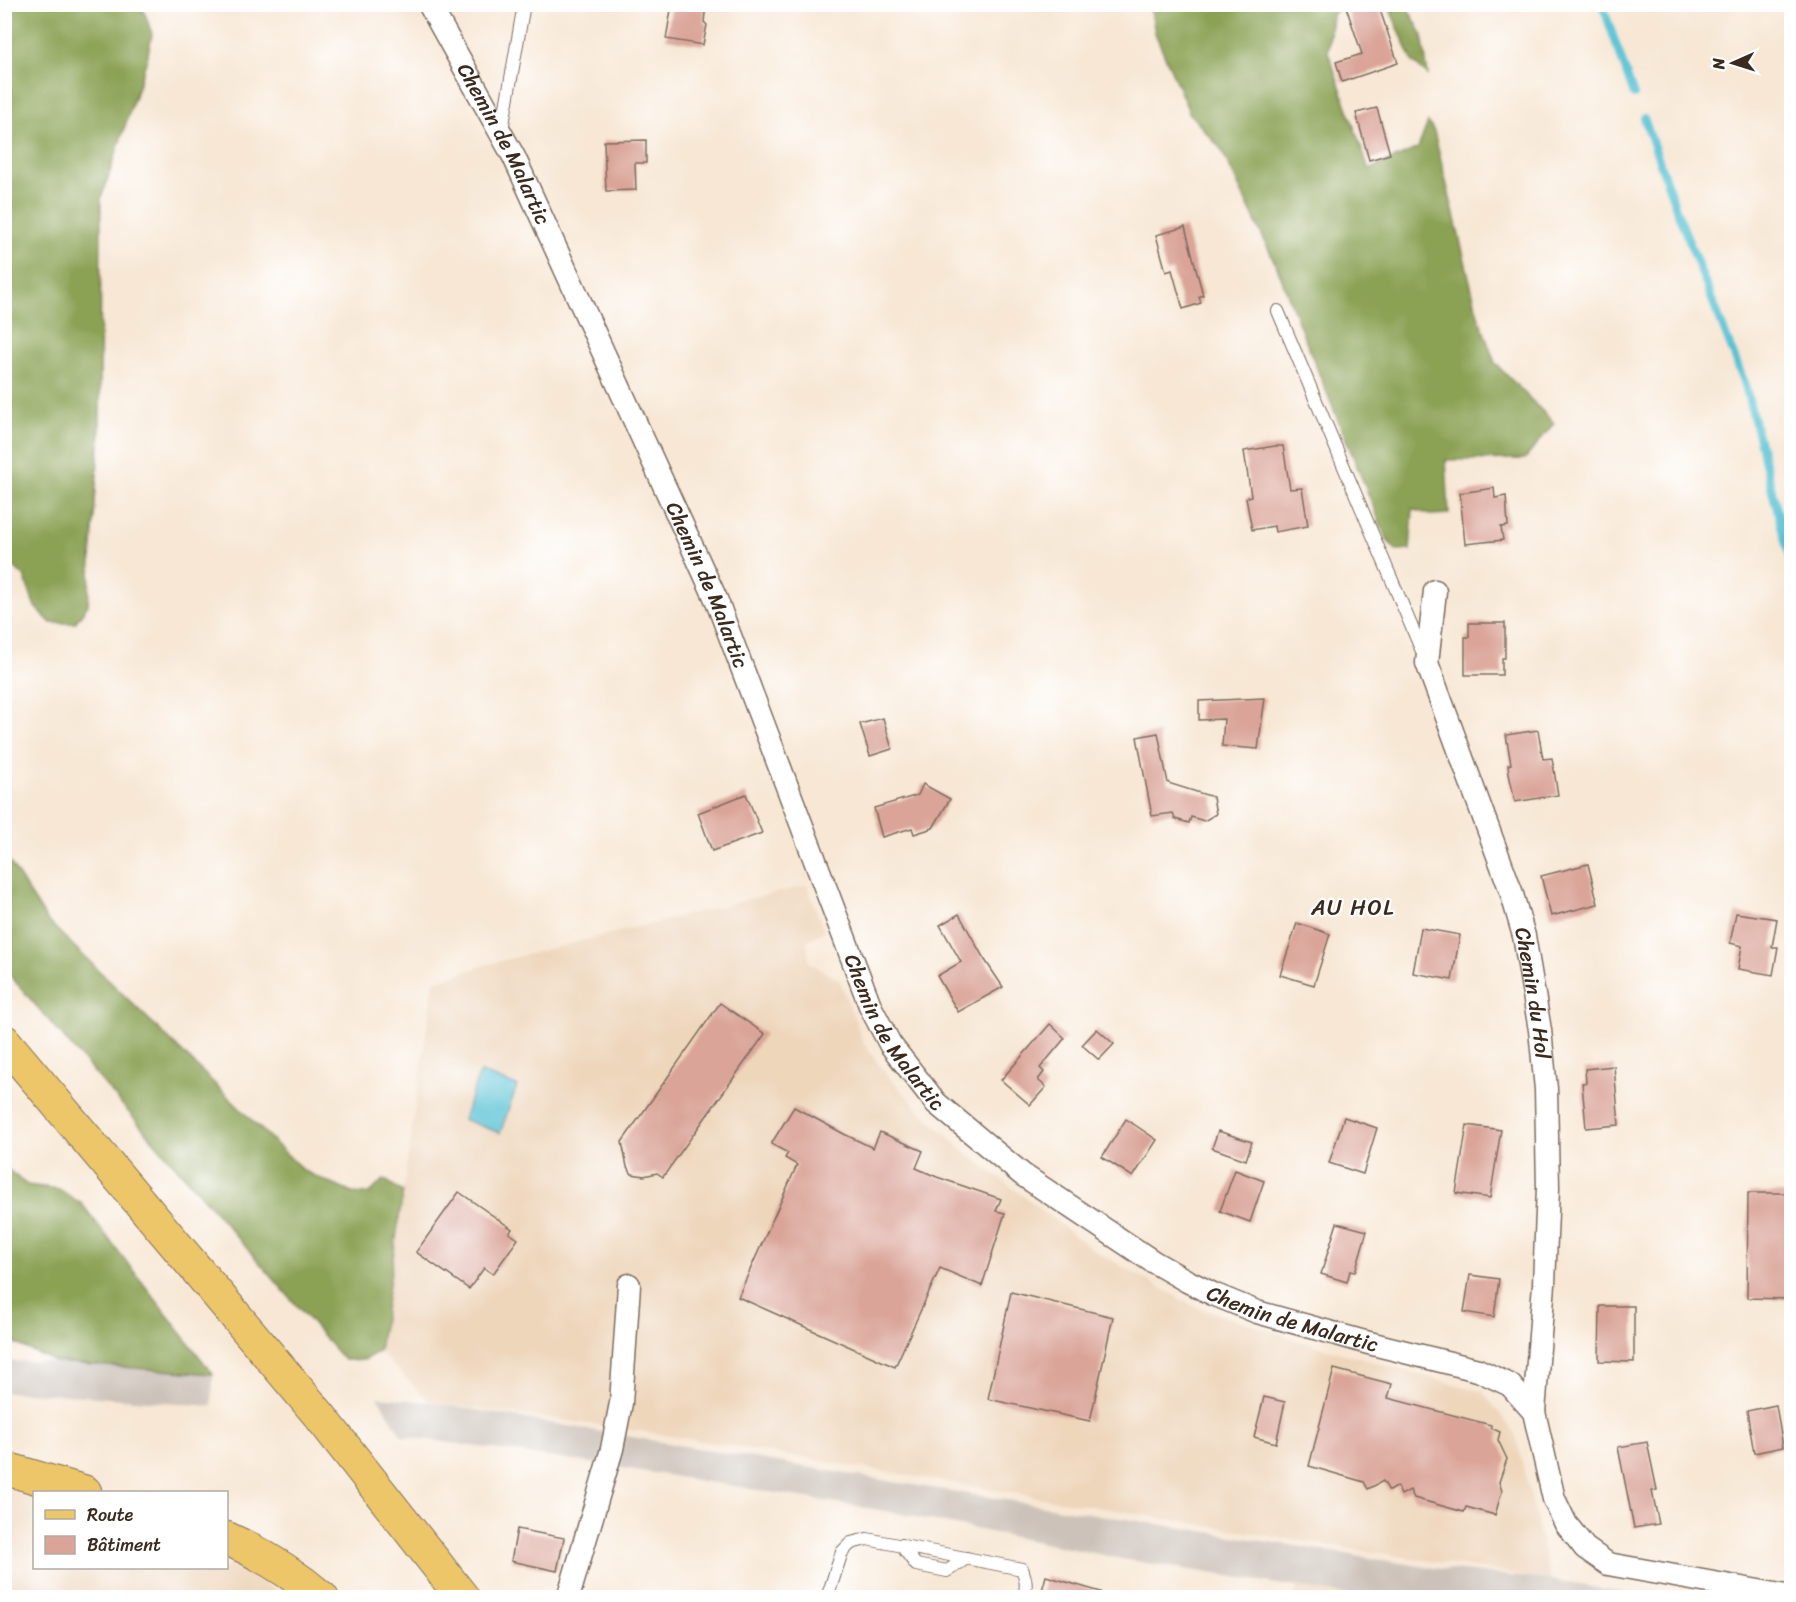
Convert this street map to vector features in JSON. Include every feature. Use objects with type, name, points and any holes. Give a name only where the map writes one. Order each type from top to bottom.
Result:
[{"type":"main road","points":[[4,1041],[320,1416],[463,1598]]},
{"type":"main road","points":[[4,1468],[82,1491]]},
{"type":"main road","points":[[228,1539],[254,1550],[296,1576],[322,1598]]},
{"type":"street","name":"Chemin de Malartic","points":[[429,4],[514,157],[716,599],[871,1008],[890,1044],[936,1103],[1023,1175],[1152,1261],[1187,1281],[1257,1312],[1478,1370],[1509,1384],[1534,1412],[1554,1499],[1566,1524],[1585,1548],[1608,1564],[1791,1597]]},
{"type":"street","name":"Chemin du Hol","points":[[1435,591],[1427,663],[1511,891],[1524,936],[1540,1030],[1546,1089],[1548,1188],[1544,1284],[1534,1412]]},
{"type":"street","points":[[568,1598],[612,1449],[619,1414],[629,1285]]},
{"type":"lane","points":[[501,134],[524,4]]},
{"type":"lane","points":[[1278,311],[1427,663]]},
{"type":"lane","points":[[827,1598],[842,1552],[851,1543],[867,1539],[1022,1569],[1026,1580],[1023,1598]]},
{"type":"shaded area","points":[[807,885],[824,931],[807,941],[809,962],[840,981],[864,1044],[887,1075],[922,1113],[963,1150],[1095,1251],[1191,1305],[1323,1348],[1483,1392],[1515,1433],[1551,1580],[1282,1538],[647,1432],[429,1402],[379,1351],[434,981],[489,964]]},
{"type":"shaded area","points":[[5,1361],[56,1362],[213,1374],[212,1406],[5,1392]]},
{"type":"shaded area","points":[[378,1397],[429,1402],[893,1482],[1433,1568],[1551,1580],[1650,1597],[1360,1597],[1122,1559],[886,1511],[598,1464],[402,1436]]},
{"type":"shaded area","points":[[5,1488],[33,1497],[33,1569],[228,1569],[228,1563],[285,1597],[5,1597]]},
{"type":"shaded area","points":[[1297,1587],[1360,1597],[1294,1598]]},
{"type":"green space","points":[[5,4],[142,5],[152,34],[147,59],[101,199],[100,431],[88,605],[75,623],[51,623],[35,607],[24,576],[5,559]]},
{"type":"green space","points":[[1150,5],[1345,5],[1332,15],[1328,52],[1369,170],[1418,148],[1428,122],[1434,131],[1478,315],[1495,363],[1554,423],[1525,459],[1446,460],[1449,514],[1430,515],[1413,509],[1410,550],[1397,551],[1387,540],[1278,269],[1221,149],[1190,114],[1155,33]]},
{"type":"green space","points":[[1388,5],[1406,5],[1422,34],[1428,75],[1413,62]]},
{"type":"green space","points":[[4,853],[47,920],[304,1171],[352,1193],[369,1194],[384,1179],[403,1192],[379,1351],[364,1360],[344,1360],[5,970]]},
{"type":"green space","points":[[5,1167],[27,1185],[59,1189],[82,1204],[213,1374],[56,1362],[5,1339]]},
{"type":"water","points":[[480,1072],[517,1086],[500,1133],[463,1119]]},
{"type":"building","points":[[672,4],[706,4],[704,22],[707,25],[703,45],[666,39]]},
{"type":"building","points":[[1345,4],[1378,4],[1398,63],[1342,82],[1336,62],[1362,54]]},
{"type":"building","points":[[1377,108],[1390,154],[1369,160],[1356,113]]},
{"type":"building","points":[[646,140],[646,163],[635,163],[636,190],[606,191],[604,141]]},
{"type":"building","points":[[1185,227],[1203,295],[1199,297],[1201,303],[1183,309],[1172,270],[1166,272],[1156,235]]},
{"type":"building","points":[[1283,446],[1290,489],[1302,488],[1308,526],[1275,532],[1274,526],[1252,530],[1246,498],[1251,496],[1244,451]]},
{"type":"building","points":[[1494,488],[1495,498],[1506,496],[1508,526],[1501,527],[1503,540],[1465,544],[1460,493]]},
{"type":"building","points":[[1469,623],[1505,623],[1505,658],[1502,658],[1502,675],[1465,675],[1465,637],[1469,637]]},
{"type":"building","points":[[1265,698],[1258,749],[1222,746],[1224,719],[1199,720],[1199,701]]},
{"type":"building","points":[[883,718],[892,749],[870,756],[860,724]]},
{"type":"building","points":[[1538,730],[1543,759],[1552,758],[1558,795],[1515,802],[1509,774],[1508,765],[1511,764],[1506,735]]},
{"type":"building","points":[[1158,733],[1168,783],[1213,797],[1216,814],[1204,821],[1191,817],[1189,823],[1175,819],[1173,813],[1152,816],[1137,737]]},
{"type":"building","points":[[923,784],[950,799],[933,828],[914,834],[912,828],[882,837],[874,808],[918,795]]},
{"type":"building","points":[[746,794],[762,833],[712,851],[698,813]]},
{"type":"building","points":[[1588,864],[1598,904],[1551,916],[1541,876]]},
{"type":"building","points":[[1736,913],[1777,919],[1772,947],[1778,947],[1773,975],[1738,969],[1742,946],[1730,943]]},
{"type":"building","points":[[959,914],[1003,987],[958,1012],[937,976],[961,962],[940,925]]},
{"type":"building","points":[[1297,923],[1330,934],[1314,985],[1280,975]]},
{"type":"building","points":[[1421,928],[1460,935],[1452,980],[1413,973]]},
{"type":"building","points":[[720,1003],[765,1034],[663,1177],[657,1173],[644,1176],[632,1174],[627,1167],[622,1142]]},
{"type":"building","points":[[1050,1024],[1065,1038],[1040,1068],[1044,1072],[1038,1080],[1046,1087],[1030,1105],[1001,1080]]},
{"type":"building","points":[[1097,1029],[1114,1044],[1099,1060],[1082,1045]]},
{"type":"building","points":[[1614,1066],[1619,1125],[1586,1128],[1582,1083],[1586,1083],[1585,1069]]},
{"type":"building","points":[[794,1107],[873,1148],[880,1132],[923,1151],[916,1168],[1001,1199],[996,1211],[1005,1213],[982,1286],[940,1268],[895,1367],[738,1297],[797,1165],[785,1158],[788,1153],[771,1144]]},
{"type":"building","points":[[1344,1117],[1377,1128],[1363,1174],[1329,1163]]},
{"type":"building","points":[[1126,1119],[1157,1140],[1133,1177],[1102,1157]]},
{"type":"building","points":[[1467,1125],[1501,1130],[1490,1198],[1456,1193]]},
{"type":"building","points":[[1218,1131],[1252,1142],[1246,1160],[1212,1148]]},
{"type":"building","points":[[1235,1170],[1264,1181],[1250,1222],[1220,1211]]},
{"type":"building","points":[[459,1192],[512,1229],[509,1233],[518,1239],[493,1274],[484,1268],[469,1289],[416,1252]]},
{"type":"building","points":[[1748,1193],[1791,1193],[1791,1299],[1747,1298]]},
{"type":"building","points":[[1337,1223],[1367,1231],[1355,1272],[1350,1271],[1347,1282],[1321,1274]]},
{"type":"building","points":[[1470,1275],[1499,1279],[1494,1317],[1464,1312]]},
{"type":"building","points":[[1011,1292],[1113,1317],[1090,1421],[988,1399]]},
{"type":"building","points":[[1600,1306],[1634,1306],[1634,1362],[1599,1361]]},
{"type":"building","points":[[1334,1369],[1392,1384],[1388,1398],[1491,1425],[1491,1428],[1500,1432],[1498,1440],[1507,1459],[1499,1482],[1502,1491],[1495,1515],[1466,1507],[1464,1512],[1414,1498],[1410,1490],[1401,1495],[1397,1486],[1389,1491],[1383,1481],[1368,1489],[1364,1482],[1309,1466]]},
{"type":"building","points":[[1264,1397],[1285,1402],[1276,1443],[1254,1437]]},
{"type":"building","points":[[1776,1405],[1783,1447],[1754,1453],[1747,1411]]},
{"type":"building","points":[[1647,1442],[1657,1490],[1652,1491],[1659,1524],[1634,1528],[1618,1447]]},
{"type":"building","points":[[517,1529],[564,1538],[557,1571],[511,1561]]},
{"type":"building","points":[[1046,1576],[1101,1592],[1100,1598],[1040,1598]]},
{"type":"waterway","points":[[1602,4],[1634,95]]},
{"type":"waterway","points":[[1644,118],[1677,211],[1744,381],[1792,568]]},
{"type":"district","name":"AU HOL","points":[[1353,907]]}]
